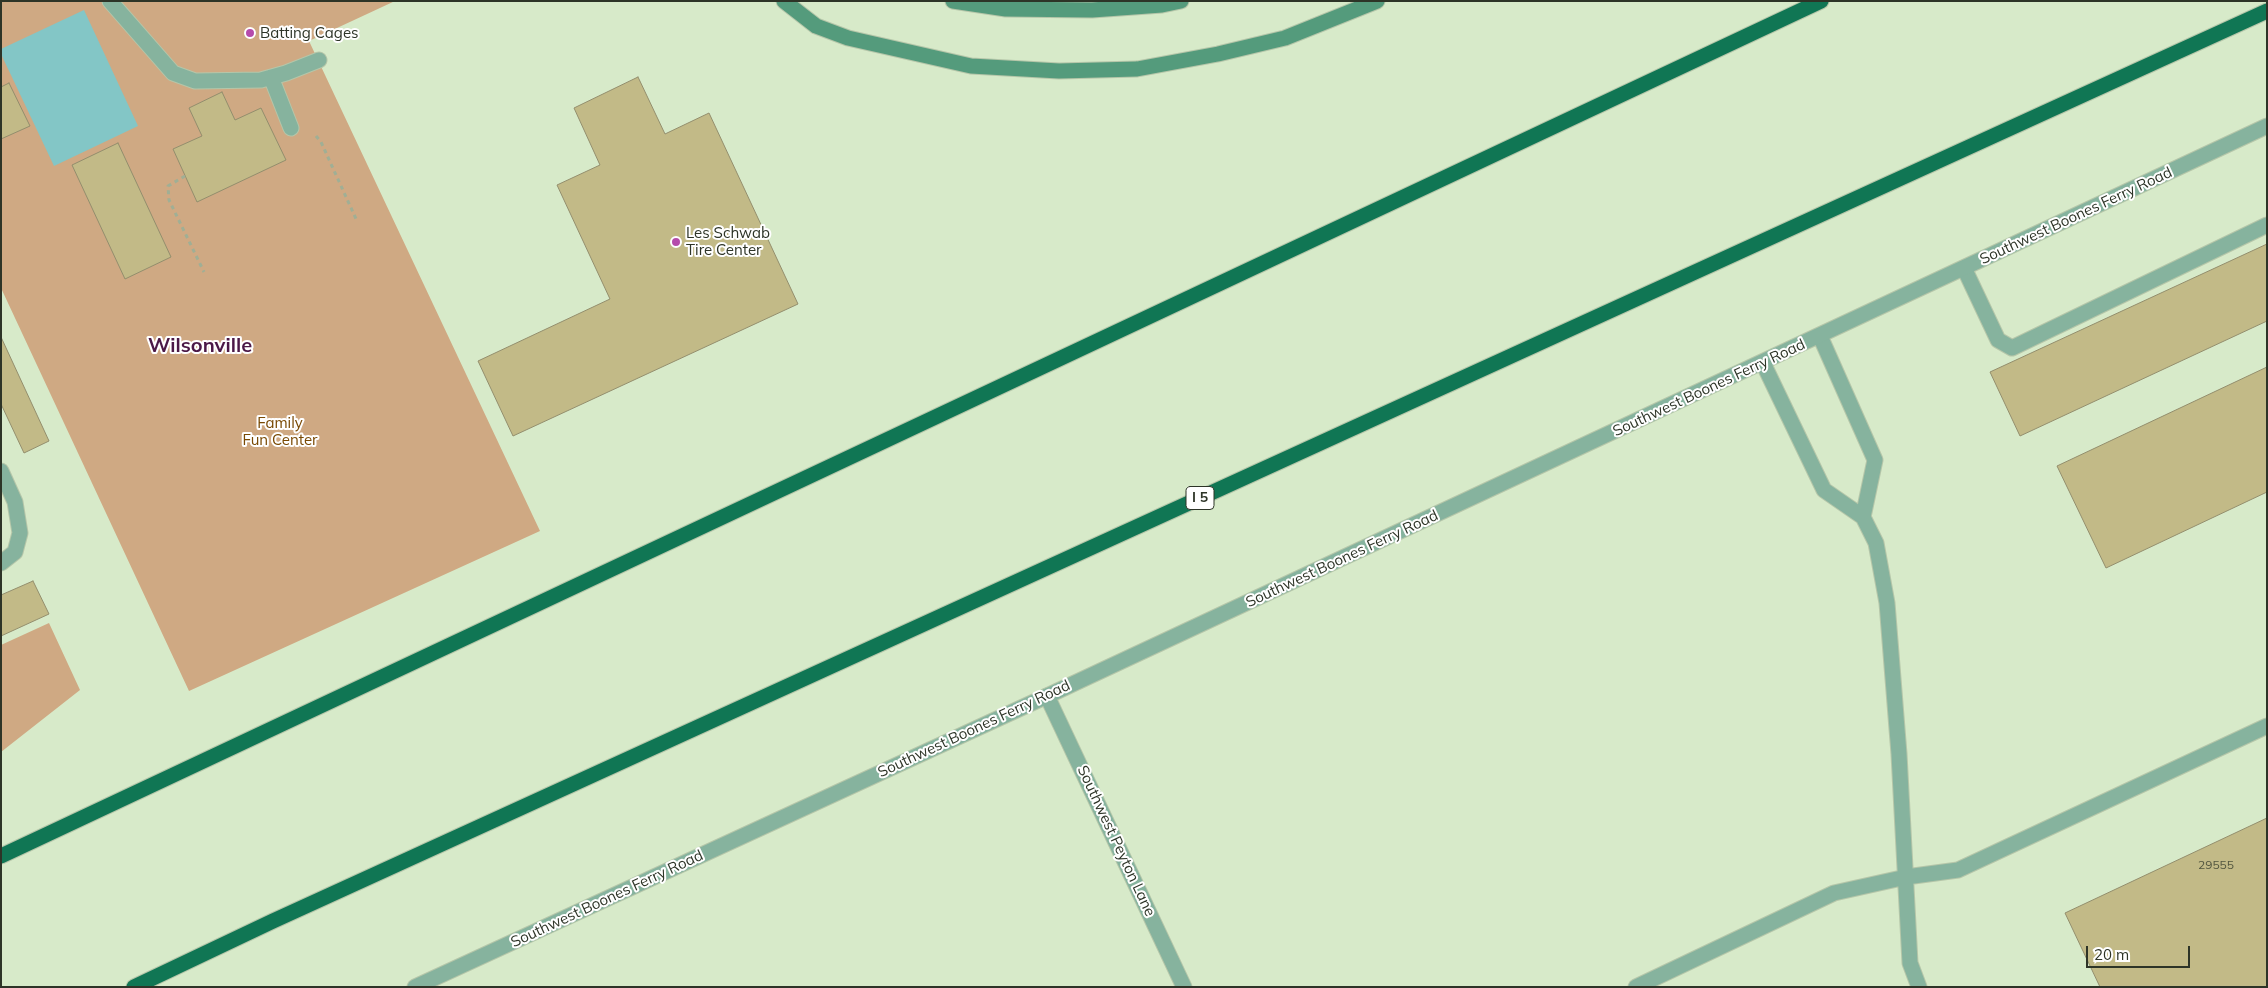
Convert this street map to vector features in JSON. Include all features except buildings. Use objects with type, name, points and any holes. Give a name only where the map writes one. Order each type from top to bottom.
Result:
[{"type":"highway","points":[[1,856],[1821,1]]},
{"type":"highway","name":"I 5","points":[[134,987],[282,917],[2267,11]]},
{"type":"main road","points":[[784,1],[816,26],[848,38],[971,66],[1059,71],[1137,69],[1218,54],[1285,38],[1377,1]]},
{"type":"main road","points":[[953,1],[1006,9],[1092,10],[1162,5],[1181,1]]},
{"type":"street","points":[[110,1],[173,73],[195,81],[261,80],[319,60]]},
{"type":"street","points":[[271,77],[291,128]]},
{"type":"street","name":"Southwest Boones Ferry Road","points":[[415,987],[1047,696],[2267,126]]},
{"type":"street","points":[[1964,268],[1998,340],[2012,348],[2267,225]]},
{"type":"street","points":[[1820,336],[1875,460],[1863,517]]},
{"type":"street","points":[[1763,363],[1824,490],[1863,517],[1876,543],[1887,603],[1910,962],[1919,987]]},
{"type":"street","points":[[1,471],[15,502],[20,533],[15,552],[1,563]]},
{"type":"street","name":"Southwest Peyton Lane","points":[[1047,696],[1184,987]]},
{"type":"street","points":[[1636,987],[1834,893],[1906,878],[1958,870],[2267,726]]},
{"type":"path","points":[[291,128],[301,127],[313,132],[321,142],[357,221]]},
{"type":"path","points":[[185,176],[168,186],[169,200],[204,272]]},
{"type":"green space","name":"Family Fun Center","points":[[1,1],[395,1],[309,41],[540,531],[189,691],[1,288]]},
{"type":"green space","points":[[49,623],[80,690],[1,752],[1,645]]},
{"type":"water","points":[[84,10],[138,126],[54,166],[1,54],[1,49]]},
{"type":"place","name":"Batting Cages","points":[[250,33]]},
{"type":"place","name":"Les Schwab Tire Center","points":[[676,242]]},
{"type":"district","name":"Wilsonville","points":[[200,346]]}]
